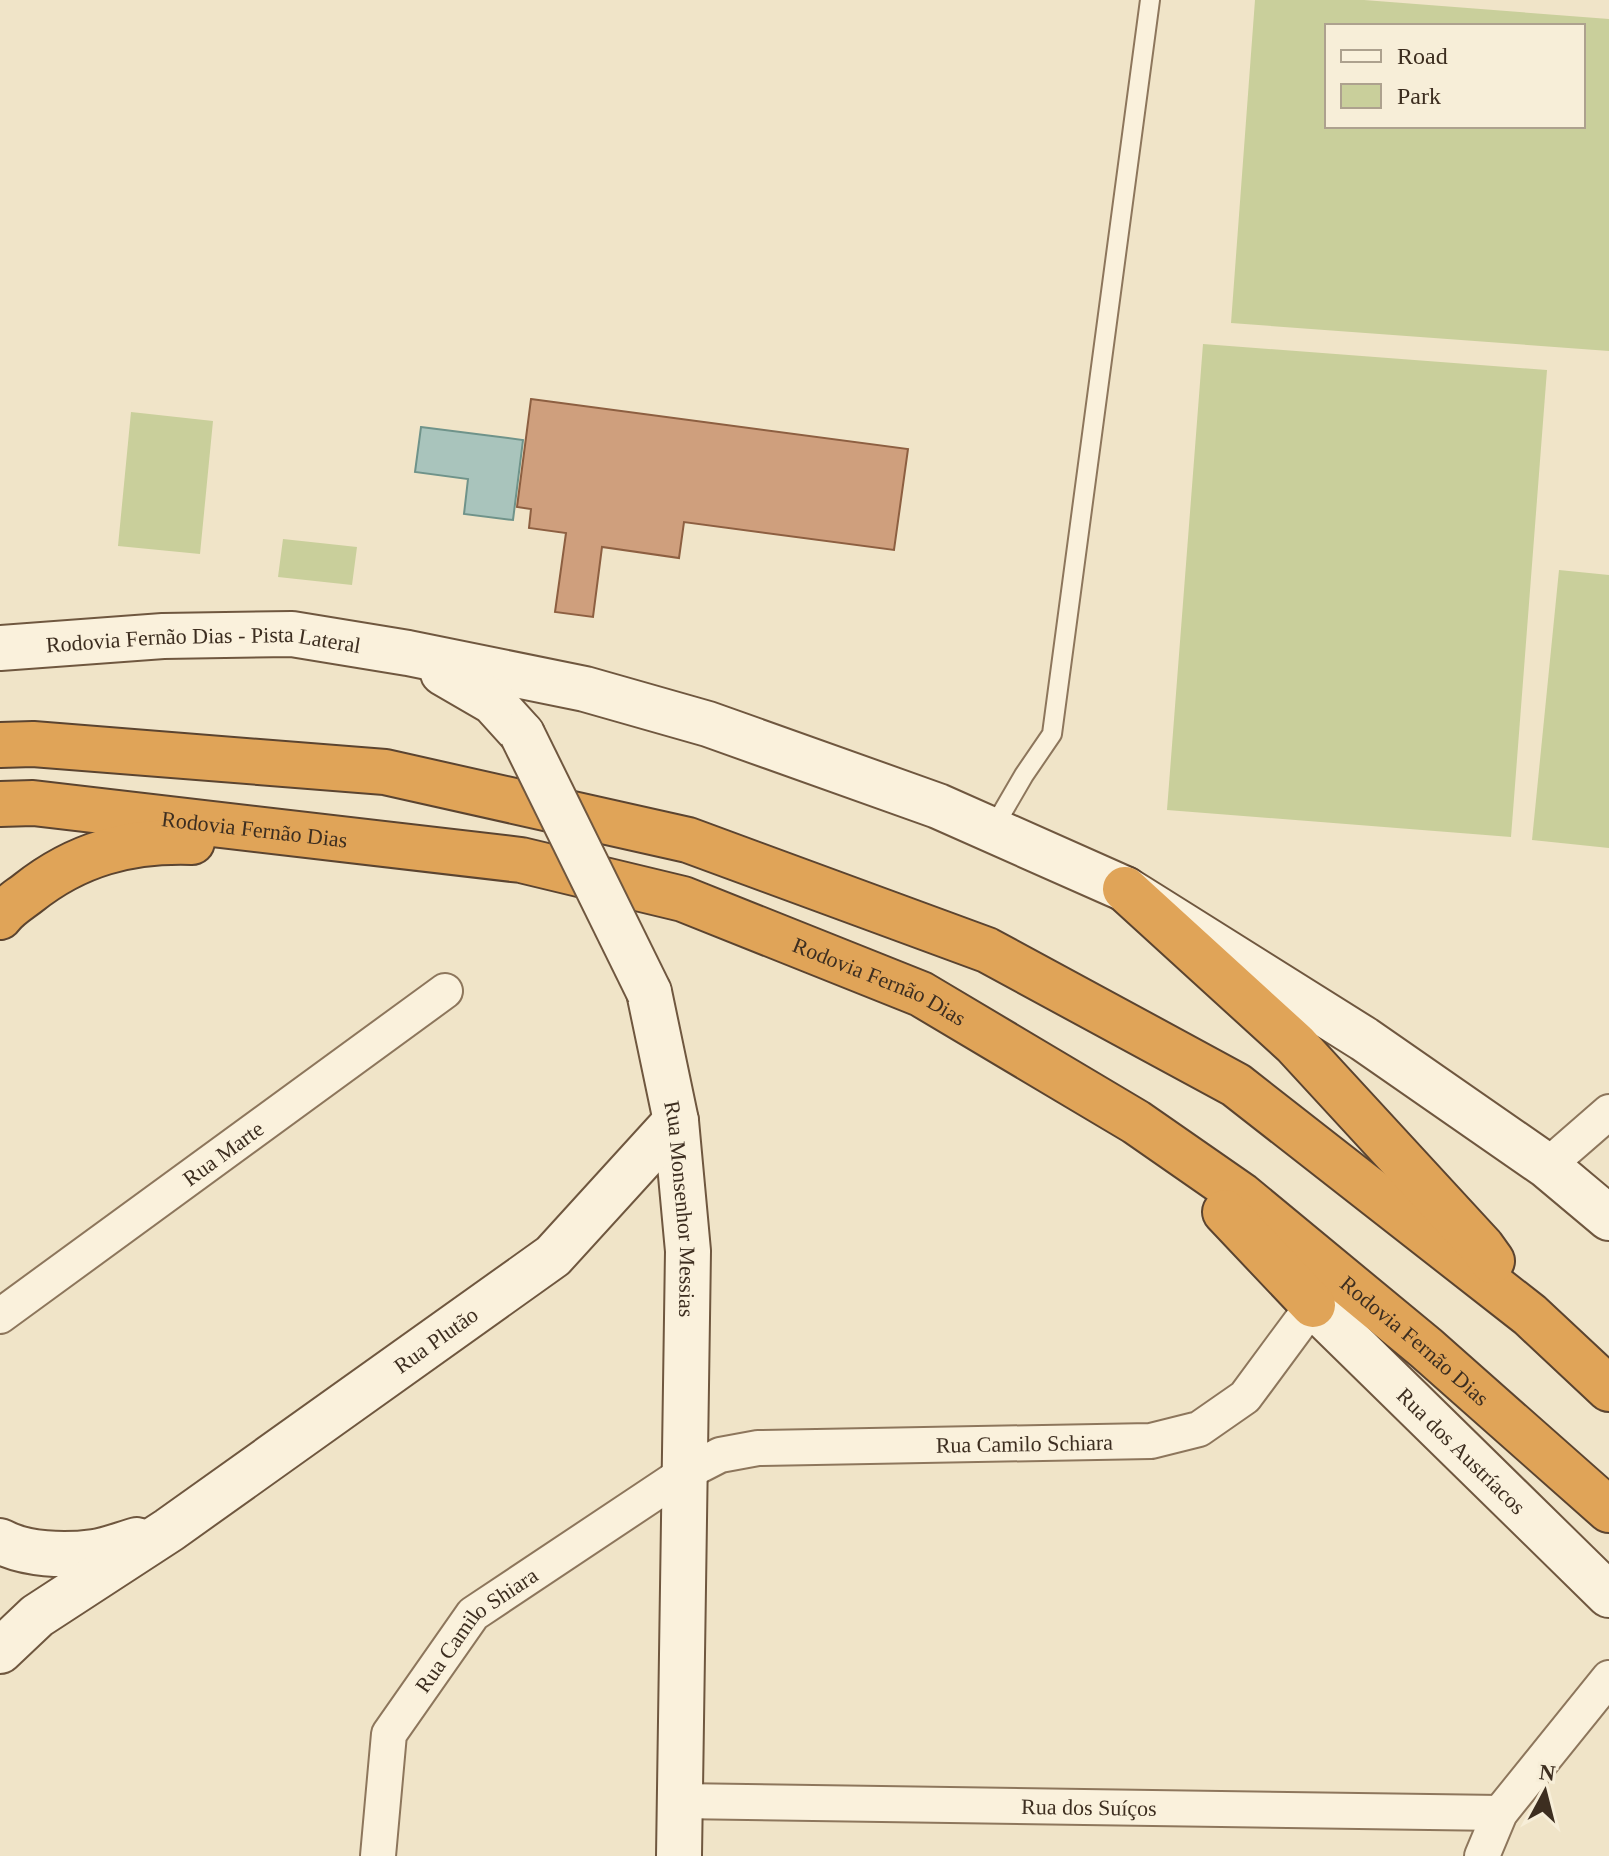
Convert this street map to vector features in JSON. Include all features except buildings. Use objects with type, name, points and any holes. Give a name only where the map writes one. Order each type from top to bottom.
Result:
[{"type":"highway","points":[[0,745],[33,744],[385,772],[688,840],[987,950],[1236,1085],[1530,1315],[1609,1389]]},
{"type":"highway","name":"Rodovia Fernão Dias","points":[[0,804],[33,803],[521,860],[683,899],[921,994],[1136,1122],[1241,1195],[1331,1268],[1609,1510]]},
{"type":"highway","points":[[0,917],[45,879],[90,855],[140,844],[188,841],[494,867],[521,860]]},
{"type":"highway","points":[[1125,889],[1295,1044],[1482,1247],[1530,1315]]},
{"type":"highway","points":[[1136,1122],[1313,1305]]},
{"type":"street","name":"Rodovia Fernão Dias - Pista Lateral","points":[[0,648],[163,636],[292,634],[408,653]]},
{"type":"street","points":[[408,653],[585,689],[708,724],[938,806],[1125,889],[1364,1039],[1547,1166],[1609,1218]]},
{"type":"street","name":"Rua Monsenhor Messias","points":[[408,653],[493,702],[522,734],[649,992],[676,1121],[688,1251],[679,1856]]},
{"type":"street","name":"Rua Marte","points":[[0,1316],[445,991]]},
{"type":"street","points":[[1547,1166],[1609,1112]]},
{"type":"street","name":"Rua Plutão","points":[[0,1651],[37,1616],[169,1530],[553,1256],[676,1121]]},
{"type":"street","name":"Rua Camilo Schiara","points":[[683,1474],[720,1455],[758,1448],[1151,1441],[1199,1429],[1245,1397],[1313,1305]]},
{"type":"street","name":"Rua dos Austríacos","points":[[1313,1305],[1609,1595]]},
{"type":"street","name":"Rua Camilo Shiara","points":[[378,1856],[389,1734],[473,1614],[683,1474]]},
{"type":"street","name":"Rua Plutão","points":[[0,1541],[8,1546],[50,1553],[95,1552],[169,1530]]},
{"type":"street","points":[[1482,1856],[1500,1813],[1609,1678]]},
{"type":"street","name":"Rua dos Suíços","points":[[679,1801],[1500,1813]]},
{"type":"lane","points":[[992,830],[1052,734],[1150,0]]},
{"type":"green space","points":[[1255,0],[1364,0],[1609,19],[1609,351],[1231,323]]},
{"type":"green space","points":[[1203,344],[1547,370],[1511,837],[1167,810]]},
{"type":"green space","points":[[131,412],[213,421],[200,554],[118,546]]},
{"type":"green space","points":[[283,539],[357,547],[352,585],[278,577]]},
{"type":"green space","points":[[1559,570],[1609,575],[1609,848],[1532,840]]},
{"type":"water","points":[[421,427],[523,440],[513,520],[464,514],[468,479],[415,472]]}]
